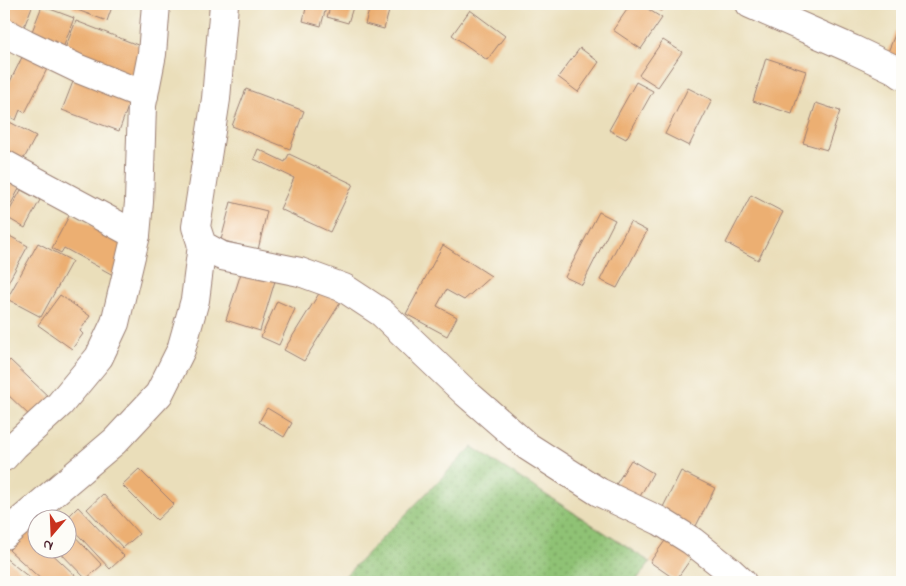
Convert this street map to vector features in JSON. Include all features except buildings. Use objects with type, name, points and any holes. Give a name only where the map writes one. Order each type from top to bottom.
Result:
[{"type":"street","points":[[4,457],[60,404],[98,357],[115,323],[136,235],[142,105],[152,54],[156,4]]},
{"type":"street","points":[[4,535],[115,441],[159,394],[180,350],[195,300],[202,245],[196,226],[216,99],[224,4]]},
{"type":"street","points":[[750,4],[852,49],[894,69],[902,75]]},
{"type":"street","points":[[4,32],[79,70],[144,95]]},
{"type":"street","points":[[4,164],[136,235]]},
{"type":"street","points":[[202,245],[222,256],[300,272],[344,288],[382,313],[466,393],[527,446],[599,492],[660,521],[692,541],[742,582]]},
{"type":"green space","points":[[472,447],[650,562],[635,582],[339,582]]}]
